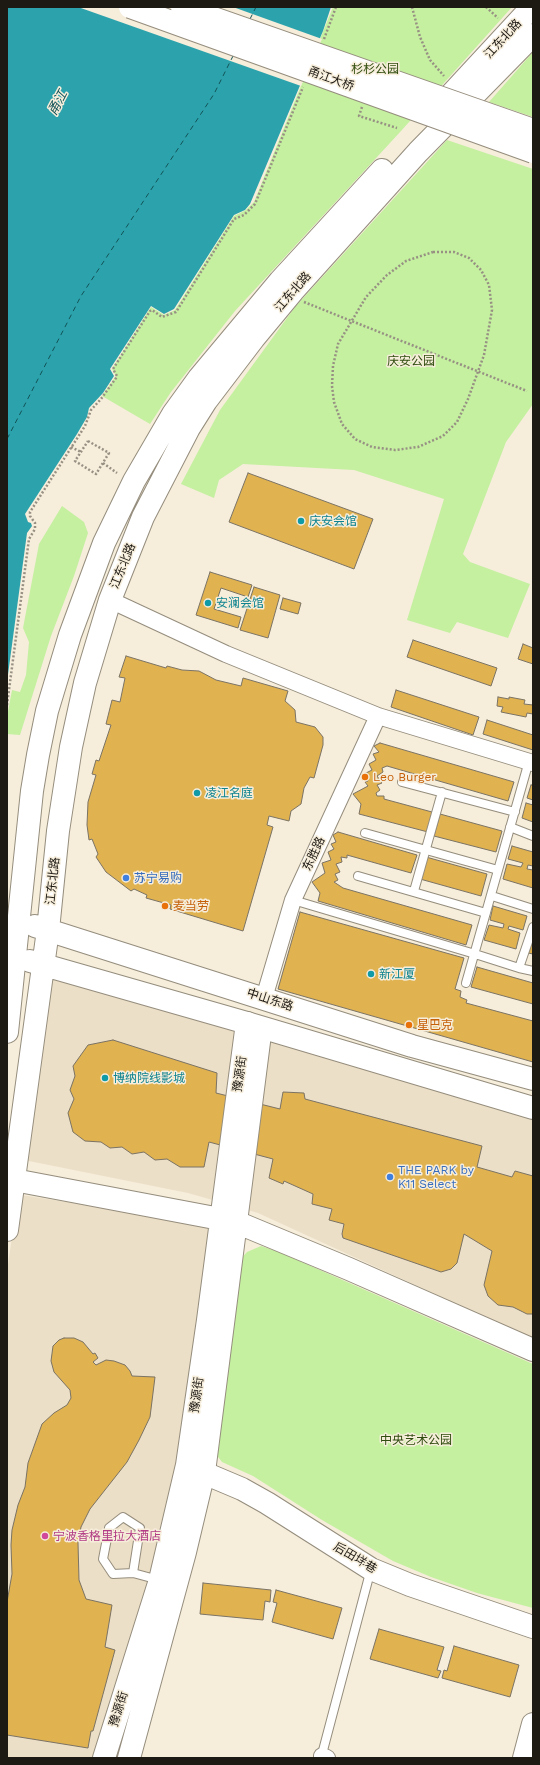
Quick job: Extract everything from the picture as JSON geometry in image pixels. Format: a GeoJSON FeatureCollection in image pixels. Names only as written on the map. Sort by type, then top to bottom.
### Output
{"type":"FeatureCollection","features":[{"type":"Feature","properties":{"kind":"main road","name":"甬江大桥"},"geometry":{"type":"LineString","coordinates":[[130,7],[533,152]]}},
{"type":"Feature","properties":{"kind":"main road","name":"甬江大桥"},"geometry":{"type":"LineString","coordinates":[[182,7],[533,130]]}},
{"type":"Feature","properties":{"kind":"main road","name":"江东北路"},"geometry":{"type":"LineString","coordinates":[[7,1032],[13,921],[32,791],[47,711],[70,635],[104,543],[134,481],[173,414],[199,378],[280,281],[532,7]]}},
{"type":"Feature","properties":{"kind":"main road","name":"江东北路"},"geometry":{"type":"LineString","coordinates":[[7,1230],[48,930],[58,831],[71,746],[85,683],[110,600],[143,517],[189,428],[206,401],[254,338],[289,296],[418,152],[533,35]]}},
{"type":"Feature","properties":{"kind":"main road","name":"中山东路"},"geometry":{"type":"LineString","coordinates":[[13,921],[48,930],[412,1046],[533,1079]]}},
{"type":"Feature","properties":{"kind":"main road"},"geometry":{"type":"LineString","coordinates":[[10,957],[254,1025],[533,1108]]}},
{"type":"Feature","properties":{"kind":"main road","name":"豫源街"},"geometry":{"type":"LineString","coordinates":[[129,1758],[185,1552],[254,1025]]}},
{"type":"Feature","properties":{"kind":"main road"},"geometry":{"type":"LineString","coordinates":[[14,1180],[228,1220],[349,1268],[533,1350]]}},
{"type":"Feature","properties":{"kind":"main road","name":"豫源街"},"geometry":{"type":"LineString","coordinates":[[104,1758],[195,1469]]}},
{"type":"Feature","properties":{"kind":"main road","name":"后田垟巷"},"geometry":{"type":"LineString","coordinates":[[195,1469],[242,1489],[267,1503],[371,1569],[410,1585],[533,1627]]}},
{"type":"Feature","properties":{"kind":"main road"},"geometry":{"type":"LineString","coordinates":[[524,1758],[533,1724]]}},
{"type":"Feature","properties":{"kind":"street"},"geometry":{"type":"LineString","coordinates":[[110,600],[226,654],[378,716],[531,762]]}},
{"type":"Feature","properties":{"kind":"street","name":"东胜路"},"geometry":{"type":"LineString","coordinates":[[264,998],[293,900],[378,716]]}},
{"type":"Feature","properties":{"kind":"lane"},"geometry":{"type":"LineString","coordinates":[[466,983],[492,896],[510,827],[531,762]]}},
{"type":"Feature","properties":{"kind":"lane"},"geometry":{"type":"LineString","coordinates":[[402,782],[515,812]]}},
{"type":"Feature","properties":{"kind":"lane"},"geometry":{"type":"LineString","coordinates":[[414,892],[442,792]]}},
{"type":"Feature","properties":{"kind":"lane"},"geometry":{"type":"LineString","coordinates":[[510,827],[533,836]]}},
{"type":"Feature","properties":{"kind":"lane"},"geometry":{"type":"LineString","coordinates":[[365,833],[498,870]]}},
{"type":"Feature","properties":{"kind":"lane"},"geometry":{"type":"LineString","coordinates":[[358,876],[486,913]]}},
{"type":"Feature","properties":{"kind":"lane"},"geometry":{"type":"LineString","coordinates":[[492,896],[533,909]]}},
{"type":"Feature","properties":{"kind":"lane"},"geometry":{"type":"LineString","coordinates":[[293,900],[533,971]]}},
{"type":"Feature","properties":{"kind":"lane"},"geometry":{"type":"LineString","coordinates":[[519,968],[533,927]]}},
{"type":"Feature","properties":{"kind":"lane"},"geometry":{"type":"LineString","coordinates":[[133,1573],[140,1528],[124,1517],[109,1528],[103,1559],[113,1574],[133,1573],[160,1580]]}},
{"type":"Feature","properties":{"kind":"lane"},"geometry":{"type":"LineString","coordinates":[[324,1757],[371,1569]]}},
{"type":"Feature","properties":{"kind":"path"},"geometry":{"type":"LineString","coordinates":[[322,44],[336,7]]}},
{"type":"Feature","properties":{"kind":"path"},"geometry":{"type":"LineString","coordinates":[[412,7],[420,37],[430,60],[444,76]]}},
{"type":"Feature","properties":{"kind":"path"},"geometry":{"type":"LineString","coordinates":[[486,7],[498,18]]}},
{"type":"Feature","properties":{"kind":"path"},"geometry":{"type":"LineString","coordinates":[[7,705],[29,539],[35,529],[35,523],[30,516],[30,512],[85,426],[91,410],[116,378],[113,369],[150,311],[152,310],[162,316],[176,312],[234,219],[244,215],[255,204],[306,80]]}},
{"type":"Feature","properties":{"kind":"path"},"geometry":{"type":"LineString","coordinates":[[363,105],[359,116],[397,128]]}},
{"type":"Feature","properties":{"kind":"path"},"geometry":{"type":"LineString","coordinates":[[433,252],[454,252],[469,258],[481,270],[489,285],[492,310],[484,355],[479,372],[457,422],[443,436],[418,448],[395,450],[372,447],[355,439],[342,424],[334,402],[332,386],[333,366],[338,344],[351,321],[366,297],[387,275],[406,261],[433,252]]}},
{"type":"Feature","properties":{"kind":"path"},"geometry":{"type":"LineString","coordinates":[[289,296],[528,391]]}},
{"type":"Feature","properties":{"kind":"path"},"geometry":{"type":"LineString","coordinates":[[88,440],[109,453],[103,463],[96,474],[75,461],[88,440]]}},
{"type":"Feature","properties":{"kind":"path"},"geometry":{"type":"LineString","coordinates":[[71,448],[81,452]]}},
{"type":"Feature","properties":{"kind":"path"},"geometry":{"type":"LineString","coordinates":[[103,463],[117,473]]}},
{"type":"Feature","properties":{"kind":"shaded area"},"geometry":{"type":"Polygon","coordinates":[[[46,971],[533,1116],[533,1339],[258,1213],[188,1193],[24,1160],[46,971]]]}},
{"type":"Feature","properties":{"kind":"shaded area"},"geometry":{"type":"Polygon","coordinates":[[[21,1195],[204,1223],[211,1231],[179,1468],[158,1562],[94,1758],[7,1758],[7,1271],[16,1210],[21,1195]]]}},
{"type":"Feature","properties":{"kind":"green space","name":"杉杉公园"},"geometry":{"type":"Polygon","coordinates":[[[333,7],[512,7],[401,131],[235,311],[171,392],[150,424],[102,396],[116,376],[112,369],[151,307],[164,315],[175,310],[234,216],[246,210],[254,202],[333,7]]]}},
{"type":"Feature","properties":{"kind":"green space"},"geometry":{"type":"Polygon","coordinates":[[[533,52],[533,117],[489,102],[533,52]]]}},
{"type":"Feature","properties":{"kind":"green space","name":"庆安公园"},"geometry":{"type":"Polygon","coordinates":[[[447,140],[533,169],[533,404],[506,442],[463,554],[470,562],[530,584],[508,638],[457,622],[450,633],[407,620],[444,499],[354,470],[243,464],[219,480],[214,498],[181,484],[220,410],[295,307],[447,140]]]}},
{"type":"Feature","properties":{"kind":"green space"},"geometry":{"type":"Polygon","coordinates":[[[62,506],[84,522],[88,533],[74,576],[51,636],[20,735],[7,734],[7,717],[12,690],[20,692],[26,675],[29,642],[23,628],[39,544],[62,506]]]}},
{"type":"Feature","properties":{"kind":"green space","name":"中央艺术公园"},"geometry":{"type":"Polygon","coordinates":[[[261,1246],[279,1252],[533,1364],[533,1608],[477,1593],[431,1577],[393,1561],[322,1520],[253,1476],[222,1462],[215,1453],[239,1261],[247,1252],[261,1246]]]}},
{"type":"Feature","properties":{"kind":"water","name":"甬江"},"geometry":{"type":"Polygon","coordinates":[[[7,7],[331,7],[323,31],[250,204],[245,210],[234,215],[174,309],[164,314],[151,306],[110,369],[114,376],[103,393],[89,408],[87,417],[77,434],[25,514],[28,522],[31,523],[32,526],[27,533],[7,682],[7,7]]]}},
{"type":"Feature","properties":{"kind":"pier"},"geometry":{"type":"Polygon","coordinates":[[[78,7],[233,7],[322,39],[301,86],[78,7]]]}},
{"type":"Feature","properties":{"kind":"building","name":"庆安会馆"},"geometry":{"type":"Polygon","coordinates":[[[248,473],[373,519],[354,569],[229,522],[248,473]]]}},
{"type":"Feature","properties":{"kind":"building","name":"安澜会馆"},"geometry":{"type":"Polygon","coordinates":[[[210,572],[252,585],[248,597],[221,588],[214,609],[241,617],[238,628],[196,615],[210,572]]]}},
{"type":"Feature","properties":{"kind":"building"},"geometry":{"type":"Polygon","coordinates":[[[254,587],[280,595],[268,638],[240,630],[254,587]]]}},
{"type":"Feature","properties":{"kind":"building"},"geometry":{"type":"Polygon","coordinates":[[[283,598],[301,603],[298,614],[280,609],[283,598]]]}},
{"type":"Feature","properties":{"kind":"building"},"geometry":{"type":"Polygon","coordinates":[[[413,640],[497,668],[491,686],[407,657],[413,640]]]}},
{"type":"Feature","properties":{"kind":"building"},"geometry":{"type":"Polygon","coordinates":[[[523,644],[533,648],[533,664],[518,659],[523,644]]]}},
{"type":"Feature","properties":{"kind":"building","name":"凌江名庭"},"geometry":{"type":"Polygon","coordinates":[[[126,656],[166,668],[167,666],[182,670],[199,671],[216,680],[241,686],[243,678],[288,691],[285,701],[295,710],[296,722],[315,727],[323,737],[323,745],[314,778],[310,777],[304,788],[301,804],[291,811],[289,821],[269,816],[267,825],[273,827],[243,931],[170,909],[171,905],[146,898],[147,895],[134,889],[131,891],[106,872],[96,857],[98,854],[92,839],[89,840],[87,825],[88,802],[96,775],[92,774],[96,760],[99,761],[111,725],[106,724],[112,700],[120,702],[125,678],[119,677],[126,656]]]}},
{"type":"Feature","properties":{"kind":"building"},"geometry":{"type":"Polygon","coordinates":[[[396,690],[479,717],[473,735],[391,707],[396,690]]]}},
{"type":"Feature","properties":{"kind":"building"},"geometry":{"type":"Polygon","coordinates":[[[498,697],[509,699],[509,697],[525,700],[524,704],[533,705],[533,714],[527,713],[526,717],[501,712],[503,707],[497,706],[498,697]]]}},
{"type":"Feature","properties":{"kind":"building"},"geometry":{"type":"Polygon","coordinates":[[[487,720],[533,735],[533,750],[483,734],[487,720]]]}},
{"type":"Feature","properties":{"kind":"building"},"geometry":{"type":"Polygon","coordinates":[[[380,743],[514,782],[508,801],[387,766],[382,768],[383,772],[377,776],[382,783],[377,785],[380,790],[376,793],[377,796],[384,796],[384,799],[432,812],[428,832],[359,814],[361,804],[353,794],[368,786],[365,782],[368,781],[364,774],[372,770],[369,764],[376,760],[373,754],[379,752],[374,746],[380,743]]]}},
{"type":"Feature","properties":{"kind":"building"},"geometry":{"type":"Polygon","coordinates":[[[531,785],[533,785],[533,800],[527,798],[531,785]]]}},
{"type":"Feature","properties":{"kind":"building"},"geometry":{"type":"Polygon","coordinates":[[[526,803],[533,805],[533,822],[522,818],[526,803]]]}},
{"type":"Feature","properties":{"kind":"building"},"geometry":{"type":"Polygon","coordinates":[[[440,814],[502,831],[496,852],[434,836],[440,814]]]}},
{"type":"Feature","properties":{"kind":"building"},"geometry":{"type":"Polygon","coordinates":[[[338,832],[417,855],[411,873],[347,855],[347,858],[341,857],[342,862],[336,864],[340,872],[335,874],[338,880],[334,882],[343,888],[472,925],[466,945],[318,901],[320,893],[312,882],[325,873],[322,863],[331,860],[328,852],[334,849],[331,844],[336,842],[333,835],[338,832]]]}},
{"type":"Feature","properties":{"kind":"building"},"geometry":{"type":"Polygon","coordinates":[[[512,846],[533,852],[533,866],[528,865],[527,869],[533,870],[533,888],[503,879],[507,864],[521,867],[523,863],[508,859],[512,846]]]}},
{"type":"Feature","properties":{"kind":"building"},"geometry":{"type":"Polygon","coordinates":[[[426,857],[487,874],[481,896],[420,879],[426,857]]]}},
{"type":"Feature","properties":{"kind":"building"},"geometry":{"type":"Polygon","coordinates":[[[493,906],[527,916],[523,930],[509,926],[508,929],[520,933],[516,949],[484,940],[489,925],[503,928],[504,924],[490,920],[493,906]]]}},
{"type":"Feature","properties":{"kind":"building","name":"新江厦"},"geometry":{"type":"Polygon","coordinates":[[[300,912],[464,958],[455,989],[461,991],[460,997],[467,1000],[466,1003],[533,1021],[533,1062],[278,989],[300,912]]]}},
{"type":"Feature","properties":{"kind":"building"},"geometry":{"type":"Polygon","coordinates":[[[533,937],[533,954],[528,953],[533,937]]]}},
{"type":"Feature","properties":{"kind":"building"},"geometry":{"type":"Polygon","coordinates":[[[477,967],[533,983],[533,1004],[471,987],[477,967]]]}},
{"type":"Feature","properties":{"kind":"building","name":"THE PARK by K11 Select"},"geometry":{"type":"Polygon","coordinates":[[[113,1040],[217,1073],[216,1093],[280,1109],[283,1092],[304,1093],[305,1099],[482,1146],[477,1167],[512,1177],[515,1171],[533,1176],[533,1314],[527,1314],[513,1307],[498,1305],[488,1296],[484,1285],[492,1251],[464,1234],[457,1263],[451,1269],[441,1272],[343,1238],[342,1234],[344,1224],[329,1220],[332,1209],[312,1204],[313,1194],[284,1181],[283,1184],[269,1178],[273,1159],[209,1142],[204,1167],[180,1167],[167,1159],[155,1160],[144,1152],[132,1154],[122,1147],[110,1148],[101,1142],[85,1141],[73,1132],[68,1113],[74,1099],[70,1090],[75,1076],[73,1066],[88,1045],[113,1040]]]}},
{"type":"Feature","properties":{"kind":"building","name":"宁波香格里拉大酒店"},"geometry":{"type":"Polygon","coordinates":[[[64,1338],[74,1338],[83,1342],[93,1354],[95,1353],[98,1358],[93,1362],[96,1365],[106,1360],[114,1361],[125,1365],[132,1376],[155,1377],[150,1417],[127,1462],[90,1509],[81,1527],[78,1543],[79,1580],[86,1599],[112,1605],[105,1647],[115,1650],[93,1731],[91,1731],[88,1748],[7,1735],[7,1602],[12,1574],[12,1530],[18,1505],[25,1487],[28,1463],[42,1424],[54,1413],[67,1405],[71,1398],[70,1390],[54,1372],[51,1361],[53,1346],[59,1340],[64,1338]]]}},
{"type":"Feature","properties":{"kind":"building"},"geometry":{"type":"Polygon","coordinates":[[[203,1583],[271,1590],[270,1602],[265,1601],[263,1620],[200,1614],[203,1583]]]}},
{"type":"Feature","properties":{"kind":"building"},"geometry":{"type":"Polygon","coordinates":[[[276,1590],[342,1608],[333,1639],[272,1622],[277,1603],[273,1602],[276,1590]]]}},
{"type":"Feature","properties":{"kind":"building"},"geometry":{"type":"Polygon","coordinates":[[[379,1629],[444,1647],[437,1670],[441,1671],[438,1678],[370,1659],[379,1629]]]}},
{"type":"Feature","properties":{"kind":"building"},"geometry":{"type":"Polygon","coordinates":[[[454,1646],[519,1665],[510,1697],[442,1678],[444,1670],[447,1671],[454,1646]]]}},
{"type":"Feature","properties":{"kind":"ferry route"},"geometry":{"type":"LineString","coordinates":[[250,19],[256,7]]}},
{"type":"Feature","properties":{"kind":"ferry route"},"geometry":{"type":"LineString","coordinates":[[7,439],[81,296],[214,94],[233,56]]}},
{"type":"Feature","properties":{"kind":"place","name":"庆安会馆"},"geometry":{"type":"Point","coordinates":[301,521]}},
{"type":"Feature","properties":{"kind":"place","name":"安澜会馆"},"geometry":{"type":"Point","coordinates":[208,603]}},
{"type":"Feature","properties":{"kind":"place","name":"Leo Burger"},"geometry":{"type":"Point","coordinates":[365,777]}},
{"type":"Feature","properties":{"kind":"place","name":"凌江名庭"},"geometry":{"type":"Point","coordinates":[197,793]}},
{"type":"Feature","properties":{"kind":"place","name":"苏宁易购"},"geometry":{"type":"Point","coordinates":[126,878]}},
{"type":"Feature","properties":{"kind":"place","name":"麦当劳"},"geometry":{"type":"Point","coordinates":[165,906]}},
{"type":"Feature","properties":{"kind":"place","name":"新江厦"},"geometry":{"type":"Point","coordinates":[371,974]}},
{"type":"Feature","properties":{"kind":"place","name":"星巴克"},"geometry":{"type":"Point","coordinates":[409,1025]}},
{"type":"Feature","properties":{"kind":"place","name":"博纳院线影城"},"geometry":{"type":"Point","coordinates":[105,1078]}},
{"type":"Feature","properties":{"kind":"place","name":"THE PARK by K11 Select"},"geometry":{"type":"Point","coordinates":[390,1177]}},
{"type":"Feature","properties":{"kind":"place","name":"宁波香格里拉大酒店"},"geometry":{"type":"Point","coordinates":[45,1536]}}]}
